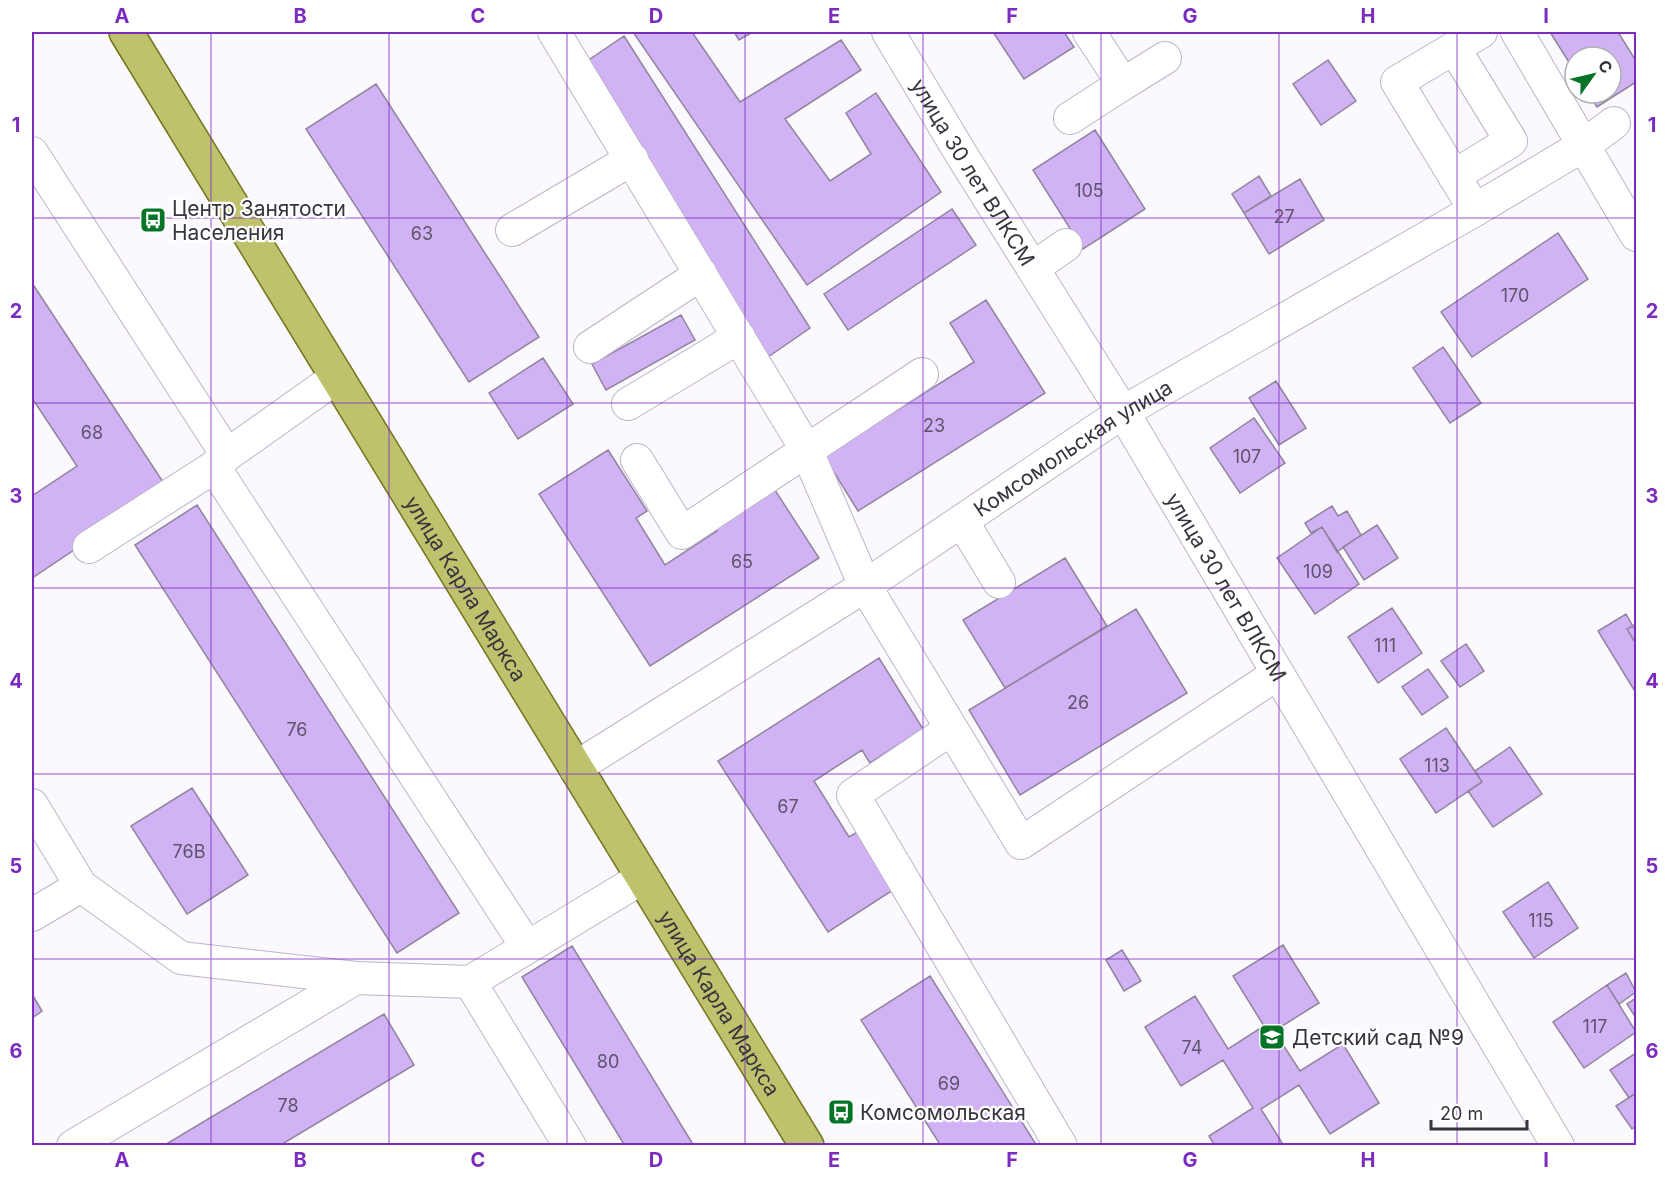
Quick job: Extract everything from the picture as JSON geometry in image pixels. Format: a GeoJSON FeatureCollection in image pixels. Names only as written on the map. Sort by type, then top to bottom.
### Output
{"type":"FeatureCollection","features":[{"type":"Feature","properties":{"kind":"main road","name":"улица Карла Маркса"},"geometry":{"type":"LineString","coordinates":[[126,32],[807,1146]]}},
{"type":"Feature","properties":{"kind":"street"},"geometry":{"type":"LineString","coordinates":[[554,32],[806,448],[865,586],[1021,843],[1277,674]]}},
{"type":"Feature","properties":{"kind":"street","name":"улица 30 лет ВЛКСМ"},"geometry":{"type":"LineString","coordinates":[[888,32],[1124,412],[1557,1146]]}},
{"type":"Feature","properties":{"kind":"street"},"geometry":{"type":"LineString","coordinates":[[1089,32],[1124,84]]}},
{"type":"Feature","properties":{"kind":"street"},"geometry":{"type":"LineString","coordinates":[[1474,210],[1397,82],[1481,32]]}},
{"type":"Feature","properties":{"kind":"street"},"geometry":{"type":"LineString","coordinates":[[1516,32],[1636,235]]}},
{"type":"Feature","properties":{"kind":"street"},"geometry":{"type":"LineString","coordinates":[[1454,48],[1511,141],[1454,176]]}},
{"type":"Feature","properties":{"kind":"street"},"geometry":{"type":"LineString","coordinates":[[1070,118],[1165,58]]}},
{"type":"Feature","properties":{"kind":"street","name":"Комсомольская улица"},"geometry":{"type":"LineString","coordinates":[[575,768],[865,586],[1124,412],[1584,146],[1614,123]]}},
{"type":"Feature","properties":{"kind":"street"},"geometry":{"type":"LineString","coordinates":[[32,153],[221,461],[527,947]]}},
{"type":"Feature","properties":{"kind":"street"},"geometry":{"type":"LineString","coordinates":[[512,230],[632,159]]}},
{"type":"Feature","properties":{"kind":"street"},"geometry":{"type":"LineString","coordinates":[[1033,268],[1066,245]]}},
{"type":"Feature","properties":{"kind":"street"},"geometry":{"type":"LineString","coordinates":[[590,347],[701,274]]}},
{"type":"Feature","properties":{"kind":"street"},"geometry":{"type":"LineString","coordinates":[[628,404],[739,337]]}},
{"type":"Feature","properties":{"kind":"street"},"geometry":{"type":"LineString","coordinates":[[637,460],[682,533],[806,448],[922,374]]}},
{"type":"Feature","properties":{"kind":"street"},"geometry":{"type":"LineString","coordinates":[[88,547],[221,461],[338,377]]}},
{"type":"Feature","properties":{"kind":"street"},"geometry":{"type":"LineString","coordinates":[[962,521],[999,582]]}},
{"type":"Feature","properties":{"kind":"street"},"geometry":{"type":"LineString","coordinates":[[951,729],[853,795],[1061,1146]]}},
{"type":"Feature","properties":{"kind":"street"},"geometry":{"type":"LineString","coordinates":[[32,805],[81,886],[181,958],[356,978],[470,982],[642,878]]}},
{"type":"Feature","properties":{"kind":"street"},"geometry":{"type":"LineString","coordinates":[[32,915],[81,886]]}},
{"type":"Feature","properties":{"kind":"street"},"geometry":{"type":"LineString","coordinates":[[73,1146],[356,978]]}},
{"type":"Feature","properties":{"kind":"street"},"geometry":{"type":"LineString","coordinates":[[470,982],[570,1146]]}},
{"type":"Feature","properties":{"kind":"building"},"geometry":{"type":"Polygon","coordinates":[[[633,32],[692,32],[740,102],[841,40],[861,70],[785,119],[830,181],[871,154],[846,113],[876,93],[941,192],[807,285],[633,32]]]}},
{"type":"Feature","properties":{"kind":"building"},"geometry":{"type":"Polygon","coordinates":[[[734,32],[753,32],[739,40],[734,32]]]}},
{"type":"Feature","properties":{"kind":"building"},"geometry":{"type":"Polygon","coordinates":[[[993,32],[1064,32],[1074,47],[1024,79],[993,32]]]}},
{"type":"Feature","properties":{"kind":"building"},"geometry":{"type":"Polygon","coordinates":[[[1550,32],[1618,32],[1636,61],[1636,82],[1623,90],[1623,45],[1563,45],[1563,53],[1550,32]]]}},
{"type":"Feature","properties":{"kind":"building"},"geometry":{"type":"Polygon","coordinates":[[[624,36],[810,328],[768,357],[583,64],[624,36]]]}},
{"type":"Feature","properties":{"kind":"building"},"geometry":{"type":"Polygon","coordinates":[[[1328,60],[1356,101],[1321,125],[1293,84],[1328,60]]]}},
{"type":"Feature","properties":{"kind":"building"},"geometry":{"type":"Polygon","coordinates":[[[376,84],[539,337],[469,382],[306,129],[376,84]]]}},
{"type":"Feature","properties":{"kind":"building"},"geometry":{"type":"Polygon","coordinates":[[[1095,130],[1145,209],[1083,249],[1033,170],[1095,130]]]}},
{"type":"Feature","properties":{"kind":"building"},"geometry":{"type":"Polygon","coordinates":[[[1259,176],[1271,196],[1244,213],[1232,194],[1259,176]]]}},
{"type":"Feature","properties":{"kind":"building"},"geometry":{"type":"Polygon","coordinates":[[[1300,179],[1324,220],[1269,254],[1244,213],[1300,179]]]}},
{"type":"Feature","properties":{"kind":"building"},"geometry":{"type":"Polygon","coordinates":[[[952,209],[976,245],[848,330],[824,294],[952,209]]]}},
{"type":"Feature","properties":{"kind":"building"},"geometry":{"type":"Polygon","coordinates":[[[1558,233],[1588,279],[1472,357],[1441,312],[1558,233]]]}},
{"type":"Feature","properties":{"kind":"building"},"geometry":{"type":"Polygon","coordinates":[[[32,283],[167,488],[32,578],[32,496],[77,466],[32,398],[32,283]]]}},
{"type":"Feature","properties":{"kind":"building"},"geometry":{"type":"Polygon","coordinates":[[[986,300],[1045,393],[858,511],[824,456],[974,362],[950,323],[986,300]]]}},
{"type":"Feature","properties":{"kind":"building"},"geometry":{"type":"Polygon","coordinates":[[[681,315],[695,340],[606,390],[592,364],[681,315]]]}},
{"type":"Feature","properties":{"kind":"building"},"geometry":{"type":"Polygon","coordinates":[[[1443,347],[1481,403],[1450,423],[1413,368],[1443,347]]]}},
{"type":"Feature","properties":{"kind":"building"},"geometry":{"type":"Polygon","coordinates":[[[543,358],[573,404],[518,439],[489,393],[543,358]]]}},
{"type":"Feature","properties":{"kind":"building"},"geometry":{"type":"Polygon","coordinates":[[[1276,381],[1306,428],[1279,445],[1249,398],[1276,381]]]}},
{"type":"Feature","properties":{"kind":"building"},"geometry":{"type":"Polygon","coordinates":[[[1254,418],[1285,463],[1240,493],[1210,448],[1254,418]]]}},
{"type":"Feature","properties":{"kind":"building"},"geometry":{"type":"Polygon","coordinates":[[[608,450],[647,511],[636,518],[665,565],[717,531],[712,522],[771,484],[819,558],[650,666],[539,494],[608,450]]]}},
{"type":"Feature","properties":{"kind":"building"},"geometry":{"type":"Polygon","coordinates":[[[197,505],[459,913],[397,953],[135,545],[197,505]]]}},
{"type":"Feature","properties":{"kind":"building"},"geometry":{"type":"Polygon","coordinates":[[[1332,506],[1338,516],[1347,511],[1361,535],[1337,552],[1322,527],[1311,533],[1305,523],[1332,506]]]}},
{"type":"Feature","properties":{"kind":"building"},"geometry":{"type":"Polygon","coordinates":[[[1377,525],[1398,558],[1364,580],[1343,547],[1377,525]]]}},
{"type":"Feature","properties":{"kind":"building"},"geometry":{"type":"Polygon","coordinates":[[[1322,527],[1359,584],[1315,614],[1277,558],[1322,527]]]}},
{"type":"Feature","properties":{"kind":"building"},"geometry":{"type":"Polygon","coordinates":[[[1065,558],[1107,626],[1005,688],[963,620],[1065,558]]]}},
{"type":"Feature","properties":{"kind":"building"},"geometry":{"type":"Polygon","coordinates":[[[1392,608],[1422,653],[1378,683],[1348,637],[1392,608]]]}},
{"type":"Feature","properties":{"kind":"building"},"geometry":{"type":"Polygon","coordinates":[[[1136,609],[1187,693],[1020,795],[969,710],[1136,609]]]}},
{"type":"Feature","properties":{"kind":"building"},"geometry":{"type":"Polygon","coordinates":[[[1626,614],[1636,632],[1636,693],[1598,631],[1626,614]]]}},
{"type":"Feature","properties":{"kind":"building"},"geometry":{"type":"Polygon","coordinates":[[[1636,624],[1636,644],[1627,629],[1636,624]]]}},
{"type":"Feature","properties":{"kind":"building"},"geometry":{"type":"Polygon","coordinates":[[[1466,644],[1484,671],[1460,687],[1441,661],[1466,644]]]}},
{"type":"Feature","properties":{"kind":"building"},"geometry":{"type":"Polygon","coordinates":[[[879,658],[923,729],[870,763],[862,750],[814,781],[849,837],[859,831],[896,888],[828,932],[718,761],[879,658]]]}},
{"type":"Feature","properties":{"kind":"building"},"geometry":{"type":"Polygon","coordinates":[[[1428,669],[1448,697],[1422,715],[1402,687],[1428,669]]]}},
{"type":"Feature","properties":{"kind":"building"},"geometry":{"type":"Polygon","coordinates":[[[1446,728],[1482,782],[1436,813],[1400,759],[1446,728]]]}},
{"type":"Feature","properties":{"kind":"building"},"geometry":{"type":"Polygon","coordinates":[[[1510,747],[1542,794],[1493,827],[1468,791],[1482,782],[1475,771],[1510,747]]]}},
{"type":"Feature","properties":{"kind":"building"},"geometry":{"type":"Polygon","coordinates":[[[192,788],[248,875],[187,914],[131,826],[192,788]]]}},
{"type":"Feature","properties":{"kind":"building"},"geometry":{"type":"Polygon","coordinates":[[[1548,882],[1578,928],[1534,958],[1503,912],[1548,882]]]}},
{"type":"Feature","properties":{"kind":"building"},"geometry":{"type":"Polygon","coordinates":[[[1283,945],[1319,1003],[1274,1031],[1300,1071],[1343,1044],[1379,1103],[1330,1134],[1299,1085],[1261,1109],[1284,1146],[1215,1146],[1209,1136],[1253,1108],[1223,1060],[1181,1086],[1145,1027],[1195,996],[1228,1049],[1264,1026],[1233,976],[1283,945]]]}},
{"type":"Feature","properties":{"kind":"building"},"geometry":{"type":"Polygon","coordinates":[[[572,946],[694,1146],[625,1146],[522,977],[572,946]]]}},
{"type":"Feature","properties":{"kind":"building"},"geometry":{"type":"Polygon","coordinates":[[[1122,950],[1141,981],[1124,991],[1106,960],[1122,950]]]}},
{"type":"Feature","properties":{"kind":"building"},"geometry":{"type":"Polygon","coordinates":[[[1626,973],[1636,992],[1619,1004],[1607,985],[1626,973]]]}},
{"type":"Feature","properties":{"kind":"building"},"geometry":{"type":"Polygon","coordinates":[[[930,976],[1037,1146],[941,1146],[861,1020],[930,976]]]}},
{"type":"Feature","properties":{"kind":"building"},"geometry":{"type":"Polygon","coordinates":[[[1607,985],[1636,1032],[1584,1068],[1553,1022],[1607,985]]]}},
{"type":"Feature","properties":{"kind":"building"},"geometry":{"type":"Polygon","coordinates":[[[32,994],[42,1011],[32,1018],[32,994]]]}},
{"type":"Feature","properties":{"kind":"building"},"geometry":{"type":"Polygon","coordinates":[[[1636,998],[1636,1018],[1627,1004],[1636,998]]]}},
{"type":"Feature","properties":{"kind":"building"},"geometry":{"type":"Polygon","coordinates":[[[384,1014],[414,1065],[279,1146],[163,1146],[384,1014]]]}},
{"type":"Feature","properties":{"kind":"building"},"geometry":{"type":"Polygon","coordinates":[[[1636,1053],[1636,1093],[1629,1098],[1610,1070],[1636,1053]]]}},
{"type":"Feature","properties":{"kind":"building"},"geometry":{"type":"Polygon","coordinates":[[[1636,1093],[1636,1126],[1632,1129],[1616,1106],[1636,1093]]]}},
{"type":"Feature","properties":{"kind":"place","name":"Центр Занятости Населения"},"geometry":{"type":"Point","coordinates":[153,220]}},
{"type":"Feature","properties":{"kind":"place","name":"Детский сад №9"},"geometry":{"type":"Point","coordinates":[1272,1037]}},
{"type":"Feature","properties":{"kind":"place","name":"Комсомольская"},"geometry":{"type":"Point","coordinates":[841,1112]}}]}
